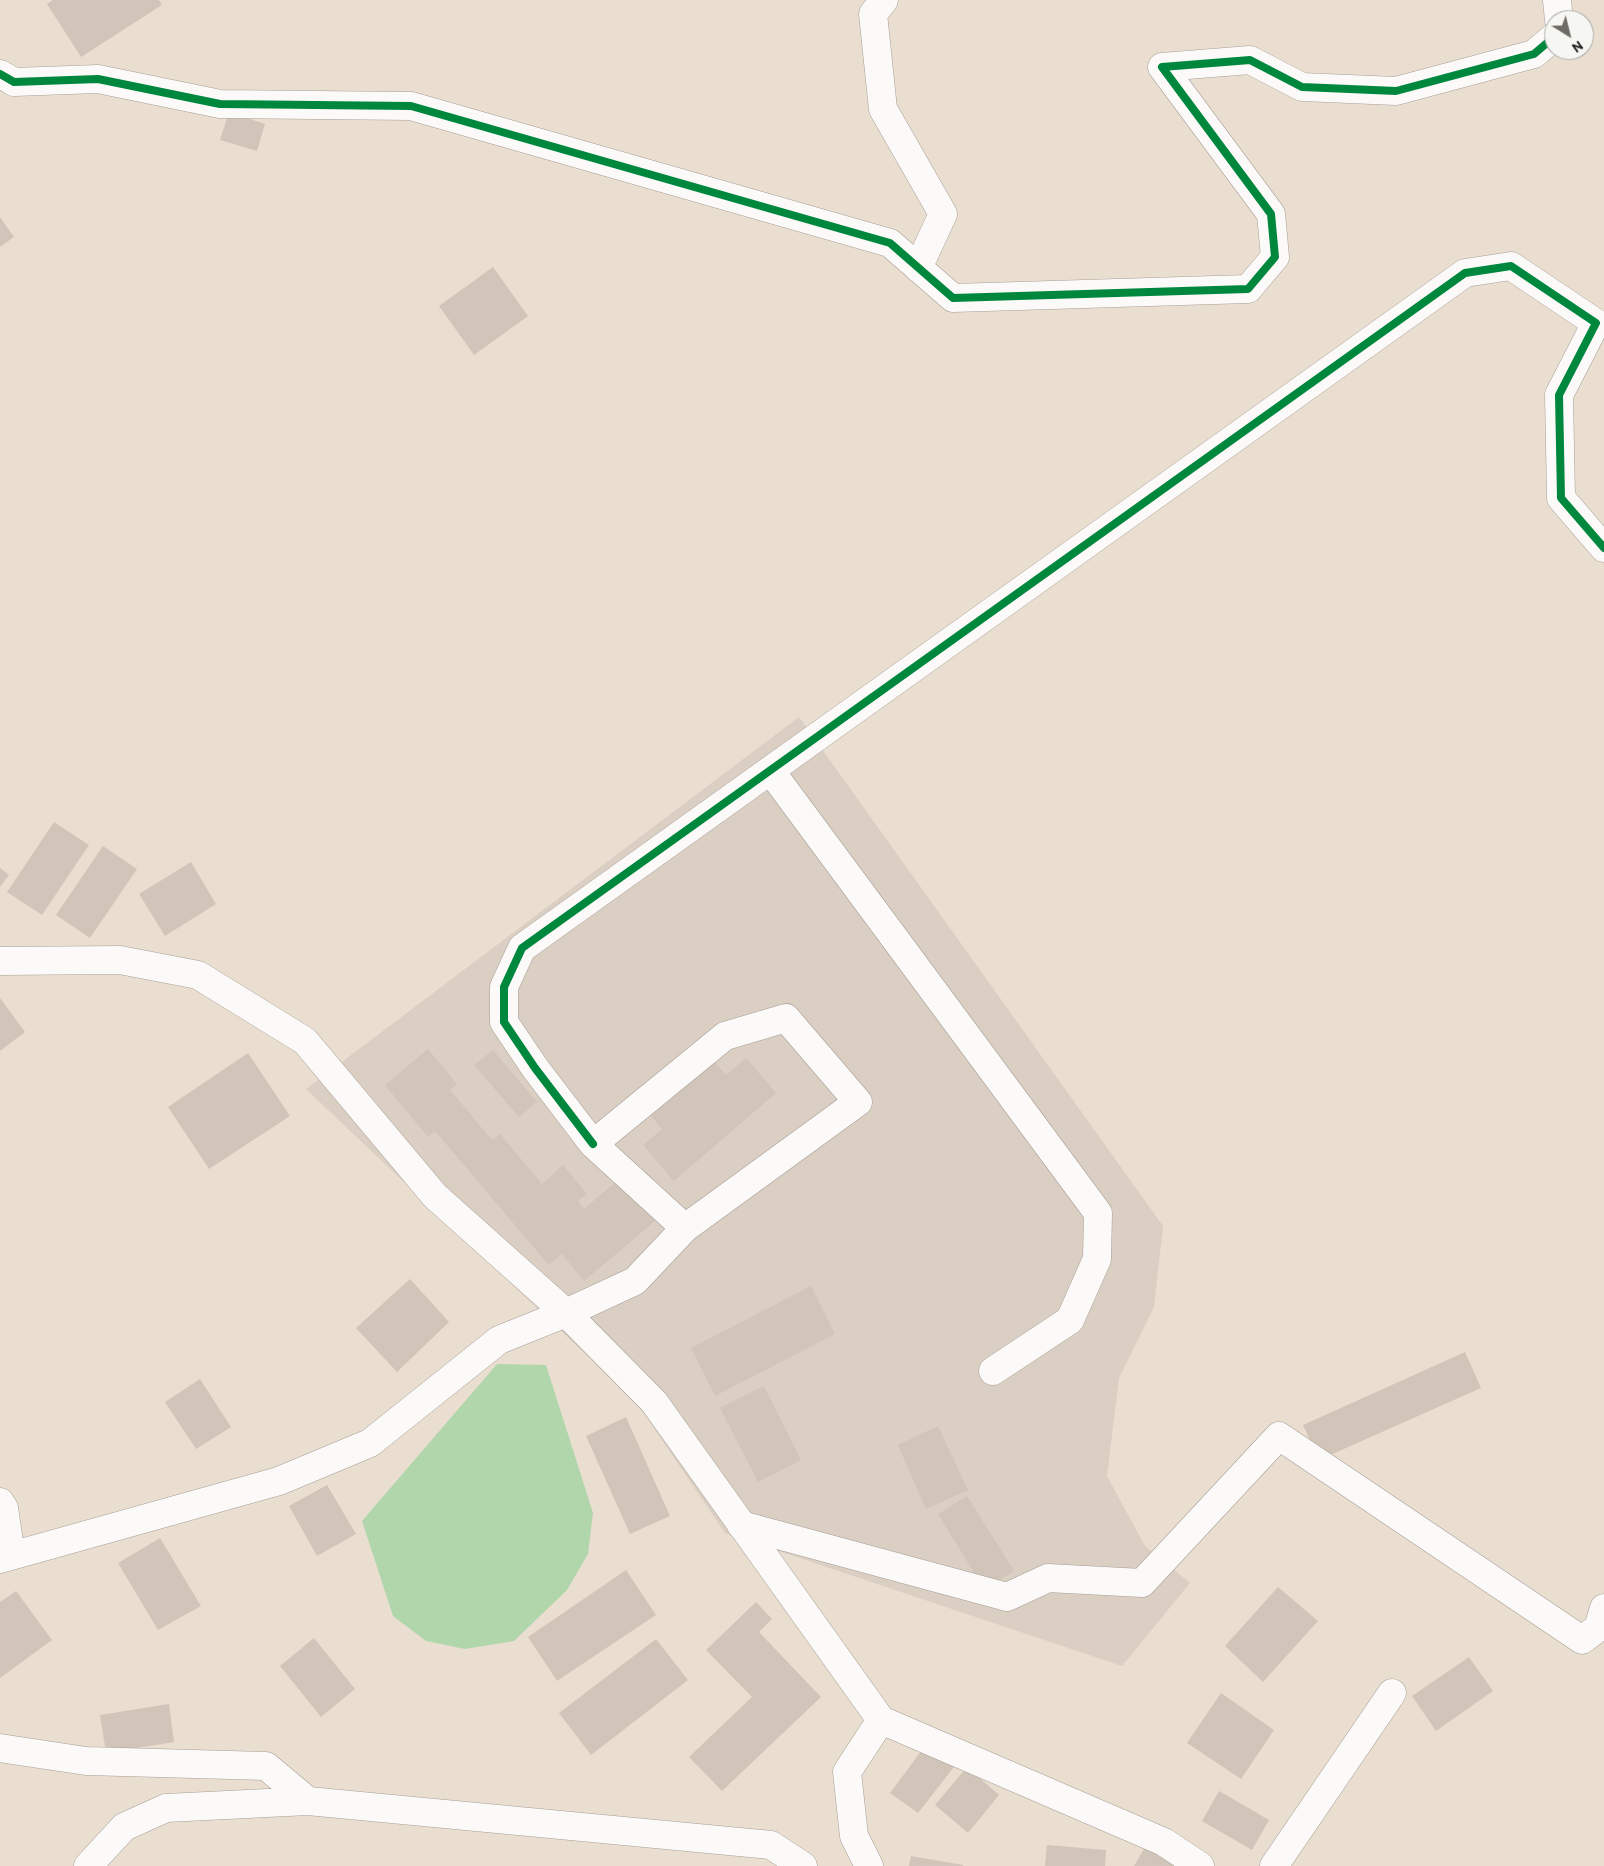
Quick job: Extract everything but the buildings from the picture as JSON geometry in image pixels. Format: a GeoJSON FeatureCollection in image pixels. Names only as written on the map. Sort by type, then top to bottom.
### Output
{"type":"FeatureCollection","features":[{"type":"Feature","properties":{"kind":"street"},"geometry":{"type":"LineString","coordinates":[[884,0],[873,14],[883,109],[943,214],[918,268]]}},
{"type":"Feature","properties":{"kind":"street"},"geometry":{"type":"LineString","coordinates":[[0,74],[14,82],[98,80],[220,104],[411,106],[890,243],[953,298],[1248,289],[1275,257],[1272,214],[1162,67],[1250,60],[1302,87],[1396,91],[1534,54],[1544,46]]}},
{"type":"Feature","properties":{"kind":"street"},"geometry":{"type":"LineString","coordinates":[[685,1228],[593,1144],[535,1068],[504,1022],[504,987],[522,948],[1465,273],[1511,266],[1596,323],[1559,395],[1561,498],[1604,548]]}},
{"type":"Feature","properties":{"kind":"street"},"geometry":{"type":"LineString","coordinates":[[770,770],[1098,1213],[1097,1259],[1070,1320],[993,1370]]}},
{"type":"Feature","properties":{"kind":"street"},"geometry":{"type":"LineString","coordinates":[[0,961],[120,960],[198,975],[305,1041],[435,1196],[566,1313],[654,1402],[881,1720],[1164,1842],[1200,1866]]}},
{"type":"Feature","properties":{"kind":"street"},"geometry":{"type":"LineString","coordinates":[[0,1502],[4,1508],[5,1557],[279,1481],[370,1444],[499,1340],[566,1313],[635,1281],[685,1228],[858,1102],[786,1018],[725,1036],[593,1144]]}},
{"type":"Feature","properties":{"kind":"street"},"geometry":{"type":"LineString","coordinates":[[741,1525],[1007,1597],[1048,1578],[1142,1583],[1279,1436],[1582,1640],[1598,1628],[1604,1608]]}},
{"type":"Feature","properties":{"kind":"street"},"geometry":{"type":"LineString","coordinates":[[1274,1866],[1392,1693]]}},
{"type":"Feature","properties":{"kind":"street"},"geometry":{"type":"LineString","coordinates":[[869,1866],[854,1836],[847,1772],[881,1720]]}},
{"type":"Feature","properties":{"kind":"street"},"geometry":{"type":"LineString","coordinates":[[0,1748],[86,1761],[266,1766],[308,1801]]}},
{"type":"Feature","properties":{"kind":"street"},"geometry":{"type":"LineString","coordinates":[[88,1866],[124,1827],[166,1808],[308,1801],[770,1845],[803,1866]]}},
{"type":"Feature","properties":{"kind":"shaded area"},"geometry":{"type":"Polygon","coordinates":[[[799,717],[1163,1226],[1154,1307],[1119,1378],[1107,1476],[1145,1546],[1190,1583],[1122,1666],[725,1533],[637,1403],[306,1089],[799,717]]]}},
{"type":"Feature","properties":{"kind":"green space"},"geometry":{"type":"Polygon","coordinates":[[[497,1364],[546,1365],[593,1513],[588,1554],[567,1590],[514,1641],[465,1649],[426,1641],[393,1616],[362,1521],[497,1364]]]}},
{"type":"Feature","properties":{"kind":"cycle path"},"geometry":{"type":"LineString","coordinates":[[0,74],[14,82],[98,79],[220,104],[411,106],[890,243],[953,298],[1248,289],[1275,257],[1271,214],[1162,67],[1250,60],[1302,87],[1396,91],[1534,54],[1544,46]]}},
{"type":"Feature","properties":{"kind":"cycle path"},"geometry":{"type":"LineString","coordinates":[[593,1144],[535,1068],[504,1022],[504,987],[522,948],[1465,273],[1511,266],[1596,323],[1559,395],[1561,498],[1604,548]]}}]}
